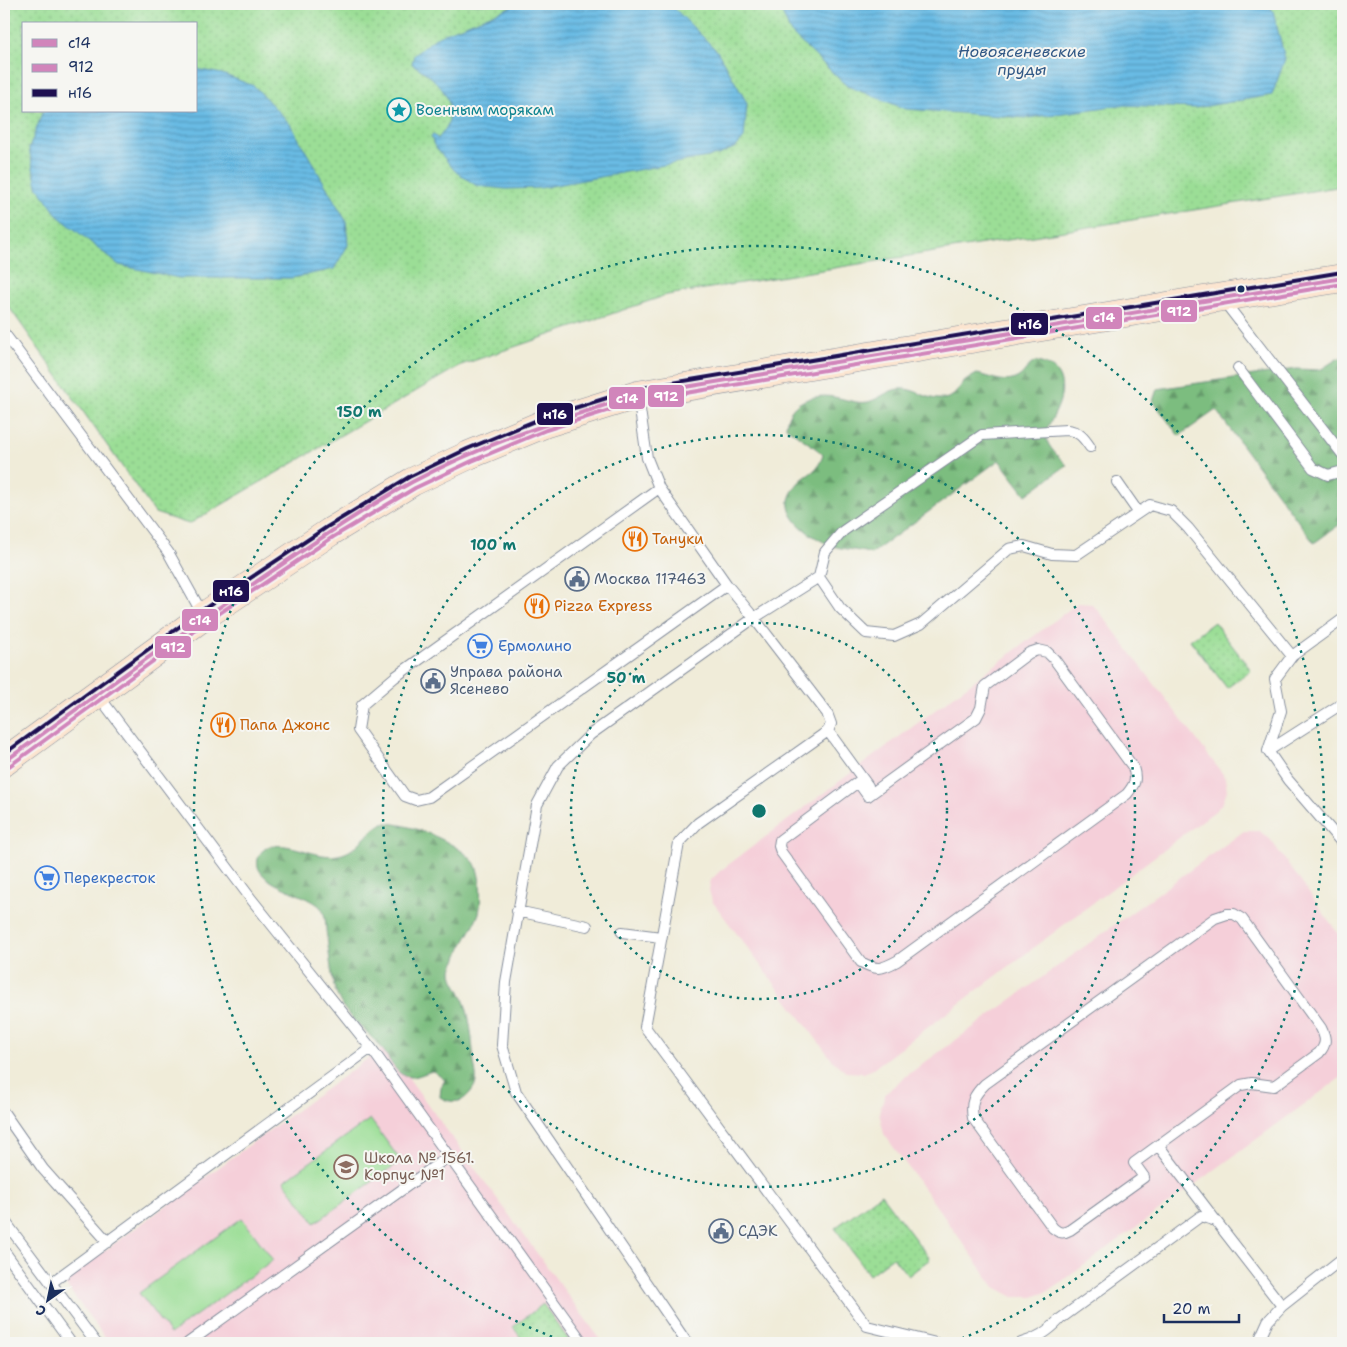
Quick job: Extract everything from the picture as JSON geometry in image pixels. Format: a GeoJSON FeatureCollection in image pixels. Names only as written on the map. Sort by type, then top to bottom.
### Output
{"type":"FeatureCollection","features":[{"type":"Feature","properties":{"kind":"main road"},"geometry":{"type":"LineString","coordinates":[[4,762],[204,616],[330,532],[412,482],[469,455],[544,424],[638,395],[1343,278]]}},
{"type":"Feature","properties":{"kind":"lane"},"geometry":{"type":"LineString","coordinates":[[1221,297],[1343,455]]}},
{"type":"Feature","properties":{"kind":"lane"},"geometry":{"type":"LineString","coordinates":[[4,333],[168,552],[204,616]]}},
{"type":"Feature","properties":{"kind":"lane"},"geometry":{"type":"LineString","coordinates":[[1238,368],[1313,468],[1328,475],[1343,471]]}},
{"type":"Feature","properties":{"kind":"lane"},"geometry":{"type":"LineString","coordinates":[[638,395],[647,458],[659,488],[727,585],[827,713],[831,724],[828,731],[698,823],[679,843],[645,1027],[866,1326],[936,1343]]}},
{"type":"Feature","properties":{"kind":"lane"},"geometry":{"type":"LineString","coordinates":[[688,1343],[516,1092],[502,1045],[506,982],[537,805],[558,766],[591,734],[754,618],[819,577],[825,552],[843,531],[982,435],[1076,431],[1090,447]]}},
{"type":"Feature","properties":{"kind":"lane"},"geometry":{"type":"LineString","coordinates":[[1117,482],[1138,512]]}},
{"type":"Feature","properties":{"kind":"lane"},"geometry":{"type":"LineString","coordinates":[[659,488],[395,677],[362,705],[358,730],[406,796],[416,800],[429,797],[727,585]]}},
{"type":"Feature","properties":{"kind":"lane"},"geometry":{"type":"LineString","coordinates":[[819,577],[840,608],[866,633],[894,636],[921,624],[1009,549],[1024,546],[1052,554],[1076,555],[1150,505],[1171,510],[1188,528],[1292,656]]}},
{"type":"Feature","properties":{"kind":"lane"},"geometry":{"type":"LineString","coordinates":[[1268,751],[1281,711],[1274,679],[1292,656],[1343,619]]}},
{"type":"Feature","properties":{"kind":"lane"},"geometry":{"type":"LineString","coordinates":[[1038,650],[1047,652],[1054,659],[1133,768],[1136,777],[1135,784],[1127,794],[897,961],[884,968],[872,968],[861,962],[781,852],[779,846],[780,840],[784,836],[858,782],[868,796],[873,792],[976,718],[981,708],[985,686],[1038,650]]}},
{"type":"Feature","properties":{"kind":"lane"},"geometry":{"type":"LineString","coordinates":[[97,694],[252,900],[371,1048],[583,1343]]}},
{"type":"Feature","properties":{"kind":"lane"},"geometry":{"type":"LineString","coordinates":[[1268,751],[1343,704]]}},
{"type":"Feature","properties":{"kind":"lane"},"geometry":{"type":"LineString","coordinates":[[828,731],[873,792]]}},
{"type":"Feature","properties":{"kind":"lane"},"geometry":{"type":"LineString","coordinates":[[1268,751],[1288,780],[1343,844]]}},
{"type":"Feature","properties":{"kind":"lane"},"geometry":{"type":"LineString","coordinates":[[517,911],[587,926]]}},
{"type":"Feature","properties":{"kind":"lane"},"geometry":{"type":"LineString","coordinates":[[1234,914],[1242,920],[1321,1028],[1326,1037],[1324,1047],[1319,1053],[1274,1086],[1252,1083],[1241,1085],[1158,1145],[1134,1163],[1144,1176],[1070,1230],[1065,1233],[1058,1232],[1053,1228],[973,1118],[970,1107],[974,1095],[985,1084],[1215,918],[1234,914]]}},
{"type":"Feature","properties":{"kind":"lane"},"geometry":{"type":"LineString","coordinates":[[622,932],[661,937]]}},
{"type":"Feature","properties":{"kind":"lane"},"geometry":{"type":"LineString","coordinates":[[51,1283],[371,1048]]}},
{"type":"Feature","properties":{"kind":"lane"},"geometry":{"type":"LineString","coordinates":[[4,1113],[43,1169],[108,1242]]}},
{"type":"Feature","properties":{"kind":"lane"},"geometry":{"type":"LineString","coordinates":[[1158,1145],[1282,1306]]}},
{"type":"Feature","properties":{"kind":"lane"},"geometry":{"type":"LineString","coordinates":[[188,1343],[449,1156]]}},
{"type":"Feature","properties":{"kind":"lane"},"geometry":{"type":"LineString","coordinates":[[1021,1343],[1033,1340],[1052,1327],[1060,1319],[1201,1216],[1216,1221]]}},
{"type":"Feature","properties":{"kind":"lane"},"geometry":{"type":"LineString","coordinates":[[4,1220],[96,1343]]}},
{"type":"Feature","properties":{"kind":"lane"},"geometry":{"type":"LineString","coordinates":[[4,1251],[71,1343]]}},
{"type":"Feature","properties":{"kind":"lane"},"geometry":{"type":"LineString","coordinates":[[1258,1343],[1268,1321],[1282,1306],[1343,1258]]}},
{"type":"Feature","properties":{"kind":"shaded area"},"geometry":{"type":"Polygon","coordinates":[[[1078,603],[1092,604],[1102,615],[1225,777],[1227,790],[1223,802],[1215,811],[874,1068],[864,1073],[846,1072],[833,1061],[712,901],[709,890],[711,880],[720,871],[1078,603]]]}},
{"type":"Feature","properties":{"kind":"shaded area"},"geometry":{"type":"Polygon","coordinates":[[[1244,831],[1259,831],[1270,839],[1343,940],[1343,1076],[1049,1291],[1033,1297],[1014,1297],[995,1287],[884,1134],[879,1112],[886,1093],[902,1079],[1244,831]]]}},
{"type":"Feature","properties":{"kind":"shaded area","name":"Школа № 1561. Корпус №1"},"geometry":{"type":"Polygon","coordinates":[[[385,1046],[603,1343],[109,1343],[63,1281],[385,1046]]]}},
{"type":"Feature","properties":{"kind":"green space"},"geometry":{"type":"Polygon","coordinates":[[[16,4],[1343,4],[1343,186],[667,295],[461,365],[189,524],[155,513],[4,300],[4,13],[16,4]]]}},
{"type":"Feature","properties":{"kind":"green space"},"geometry":{"type":"Polygon","coordinates":[[[1343,357],[1343,522],[1314,543],[1216,410],[1179,436],[1153,401],[1157,389],[1296,369],[1320,370],[1343,357]]]}},
{"type":"Feature","properties":{"kind":"green space"},"geometry":{"type":"Polygon","coordinates":[[[1035,362],[1052,368],[1060,379],[1062,386],[1061,394],[1046,437],[1051,449],[1067,465],[1026,495],[999,460],[871,554],[830,545],[809,533],[796,522],[789,508],[789,500],[799,482],[818,466],[823,455],[786,427],[787,419],[796,406],[809,398],[826,396],[855,402],[868,402],[890,391],[899,389],[910,390],[936,399],[948,398],[964,382],[977,374],[1008,381],[1013,380],[1035,362]]]}},
{"type":"Feature","properties":{"kind":"green space"},"geometry":{"type":"Polygon","coordinates":[[[1214,622],[1251,670],[1227,688],[1190,640],[1214,622]]]}},
{"type":"Feature","properties":{"kind":"green space"},"geometry":{"type":"Polygon","coordinates":[[[383,823],[406,826],[443,840],[473,861],[478,871],[481,893],[479,913],[452,970],[453,978],[465,1004],[471,1029],[476,1078],[472,1090],[459,1101],[445,1100],[440,1097],[441,1087],[445,1080],[433,1071],[411,1077],[400,1073],[392,1065],[380,1046],[353,1019],[337,996],[330,962],[325,918],[321,908],[305,897],[270,881],[262,874],[258,866],[259,856],[271,846],[288,846],[322,855],[333,856],[343,854],[357,846],[375,828],[383,823]]]}},
{"type":"Feature","properties":{"kind":"green space"},"geometry":{"type":"Polygon","coordinates":[[[370,1119],[401,1161],[315,1223],[284,1181],[370,1119]]]}},
{"type":"Feature","properties":{"kind":"green space"},"geometry":{"type":"Polygon","coordinates":[[[881,1194],[930,1259],[908,1276],[893,1257],[869,1275],[835,1228],[881,1194]]]}},
{"type":"Feature","properties":{"kind":"green space"},"geometry":{"type":"Polygon","coordinates":[[[242,1218],[273,1260],[170,1334],[139,1293],[242,1218]]]}},
{"type":"Feature","properties":{"kind":"green space"},"geometry":{"type":"Polygon","coordinates":[[[543,1304],[571,1343],[525,1343],[513,1327],[543,1304]]]}},
{"type":"Feature","properties":{"kind":"water"},"geometry":{"type":"Polygon","coordinates":[[[518,4],[670,4],[717,51],[747,103],[744,138],[736,147],[718,155],[540,188],[506,189],[477,186],[455,171],[434,145],[431,136],[434,135],[438,139],[447,126],[450,106],[442,89],[428,75],[412,64],[414,55],[438,36],[518,4]]]}},
{"type":"Feature","properties":{"kind":"water","name":"Новоясеневские пруды"},"geometry":{"type":"Polygon","coordinates":[[[778,4],[1268,4],[1273,11],[1285,59],[1272,95],[1195,108],[1121,105],[1027,118],[906,109],[847,86],[791,33],[778,4]]]}},
{"type":"Feature","properties":{"kind":"water"},"geometry":{"type":"Polygon","coordinates":[[[198,69],[222,74],[254,86],[290,124],[346,221],[348,245],[334,269],[292,278],[179,278],[119,265],[58,216],[37,186],[29,149],[42,113],[198,112],[198,69]]]}},
{"type":"Feature","properties":{"kind":"transit line","name":"н16"},"geometry":{"type":"LineString","coordinates":[[4,754],[201,611],[327,527],[409,477],[467,449],[542,418],[636,389],[1342,272]]}},
{"type":"Feature","properties":{"kind":"transit line","name":"с14"},"geometry":{"type":"LineString","coordinates":[[4,762],[211,613],[362,512],[439,468],[522,433],[637,395],[1343,278]]}},
{"type":"Feature","properties":{"kind":"transit line","name":"912"},"geometry":{"type":"LineString","coordinates":[[8,767],[208,621],[333,537],[415,488],[472,461],[546,430],[638,401],[1343,284]]}},
{"type":"Feature","properties":{"kind":"place","name":"Военным морякам"},"geometry":{"type":"Point","coordinates":[399,110]}},
{"type":"Feature","properties":{"kind":"place","name":"Тануки"},"geometry":{"type":"Point","coordinates":[635,539]}},
{"type":"Feature","properties":{"kind":"place","name":"Москва 117463"},"geometry":{"type":"Point","coordinates":[577,579]}},
{"type":"Feature","properties":{"kind":"place","name":"Pizza Express"},"geometry":{"type":"Point","coordinates":[537,606]}},
{"type":"Feature","properties":{"kind":"place","name":"Ермолино"},"geometry":{"type":"Point","coordinates":[480,646]}},
{"type":"Feature","properties":{"kind":"place","name":"Управа района Ясенево"},"geometry":{"type":"Point","coordinates":[433,681]}},
{"type":"Feature","properties":{"kind":"place","name":"Папа Джонс"},"geometry":{"type":"Point","coordinates":[223,725]}},
{"type":"Feature","properties":{"kind":"place","name":"Перекресток"},"geometry":{"type":"Point","coordinates":[47,878]}},
{"type":"Feature","properties":{"kind":"place","name":"Школа № 1561. Корпус №1"},"geometry":{"type":"Point","coordinates":[346,1167]}},
{"type":"Feature","properties":{"kind":"place","name":"СДЭК"},"geometry":{"type":"Point","coordinates":[721,1231]}}]}
